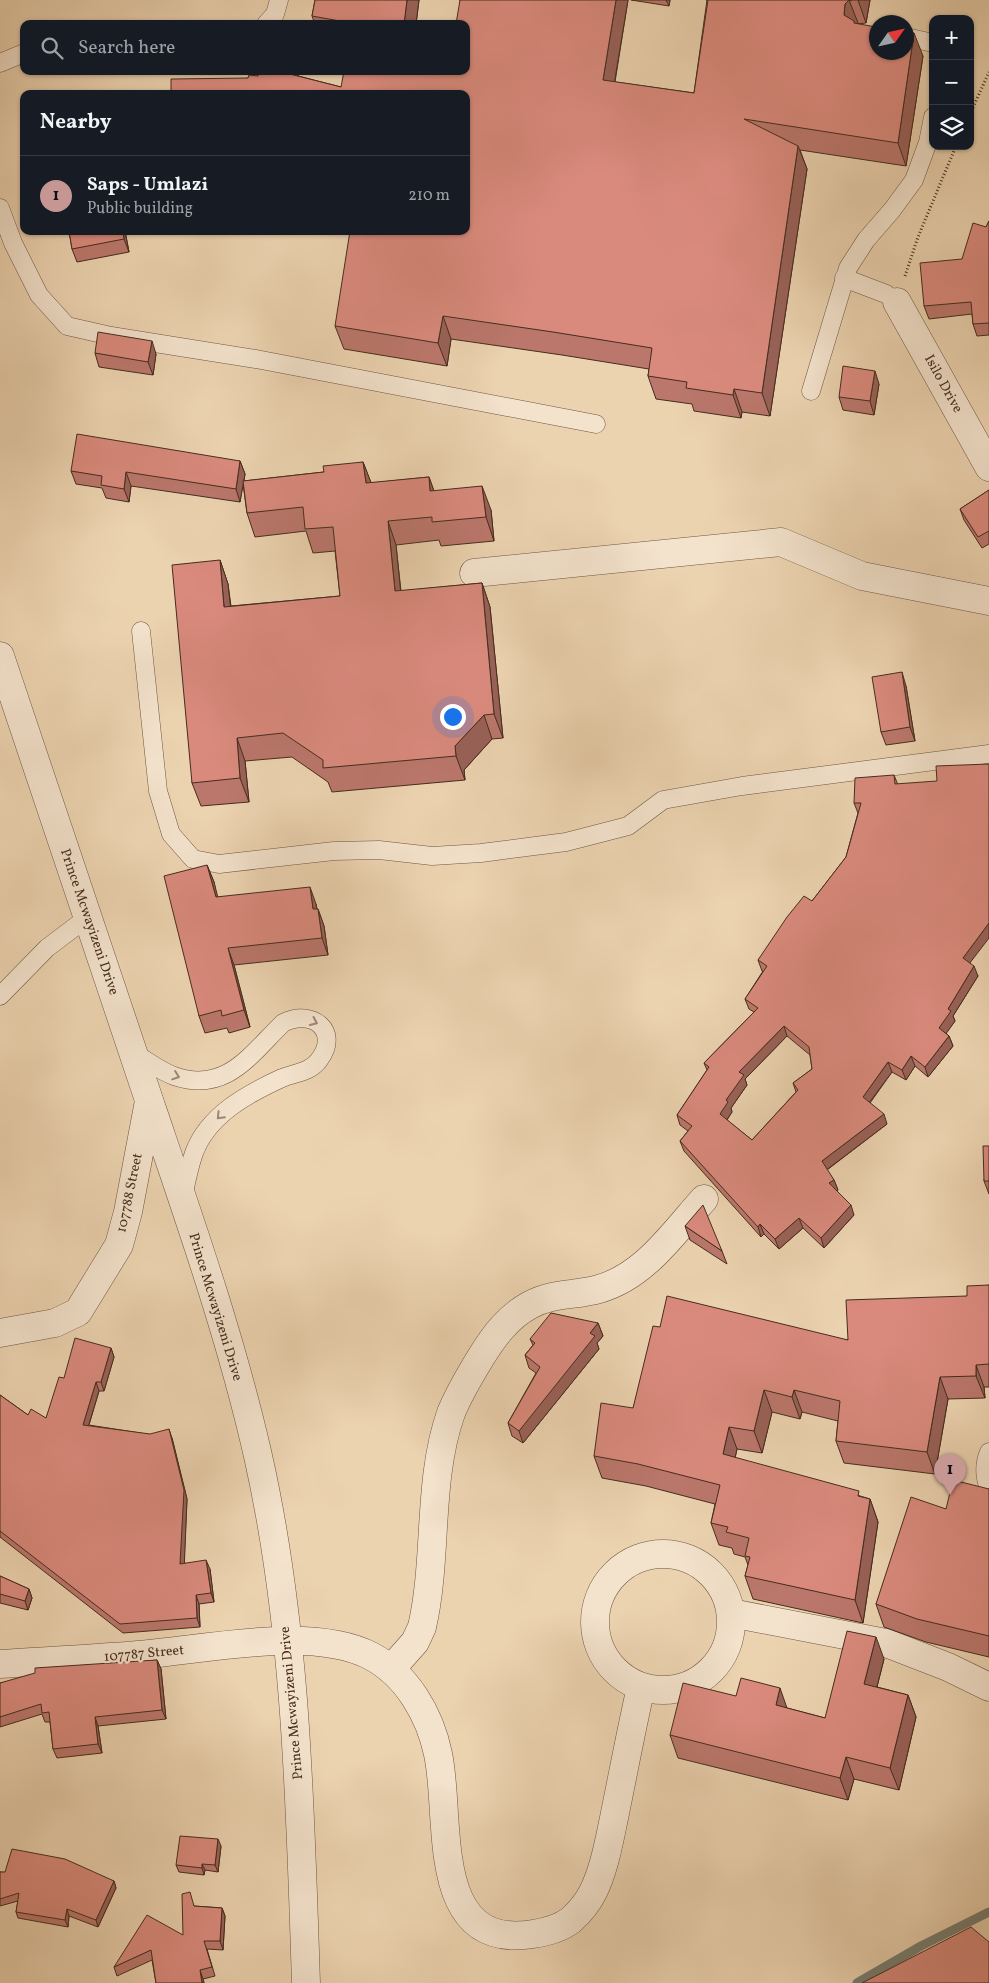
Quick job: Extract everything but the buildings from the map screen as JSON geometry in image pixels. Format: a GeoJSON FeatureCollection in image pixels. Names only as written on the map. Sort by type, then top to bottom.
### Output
{"type":"FeatureCollection","features":[{"type":"Feature","properties":{"kind":"street","name":"Isilo Drive"},"geometry":{"type":"LineString","coordinates":[[897,302],[989,467]]}},
{"type":"Feature","properties":{"kind":"street"},"geometry":{"type":"LineString","coordinates":[[474,573],[781,542],[862,576],[989,601]]}},
{"type":"Feature","properties":{"kind":"street","name":"Prince Mcwayizeni Drive"},"geometry":{"type":"LineString","coordinates":[[0,656],[182,1199],[229,1351],[257,1455],[276,1549],[288,1640],[298,1758],[306,1983]]}},
{"type":"Feature","properties":{"kind":"street","name":"107788 Street"},"geometry":{"type":"LineString","coordinates":[[0,1332],[56,1323],[78,1312],[119,1245],[149,1101]]}},
{"type":"Feature","properties":{"kind":"street"},"geometry":{"type":"LineString","coordinates":[[391,1669],[415,1642],[422,1627],[442,1454],[451,1415],[460,1390],[489,1344],[512,1317],[529,1306],[550,1296],[600,1289],[647,1262],[704,1199]]}},
{"type":"Feature","properties":{"kind":"street"},"geometry":{"type":"LineString","coordinates":[[662,1554],[670,1554],[691,1560],[710,1572],[724,1591],[731,1613],[730,1637],[725,1651],[722,1658],[707,1676],[686,1687],[664,1691],[641,1687],[621,1676],[606,1660],[597,1640],[594,1618],[599,1596],[610,1578],[627,1563],[648,1555],[662,1554]]}},
{"type":"Feature","properties":{"kind":"street"},"geometry":{"type":"LineString","coordinates":[[731,1613],[886,1643],[948,1667],[989,1687]]}},
{"type":"Feature","properties":{"kind":"street","name":"107787 Street"},"geometry":{"type":"LineString","coordinates":[[0,1664],[138,1655],[288,1640],[356,1649],[391,1669],[414,1696],[427,1718],[439,1757],[449,1874],[455,1894],[465,1910],[480,1924],[494,1931],[515,1936],[553,1930],[569,1922],[594,1891],[611,1833],[641,1687]]}},
{"type":"Feature","properties":{"kind":"lane"},"geometry":{"type":"LineString","coordinates":[[270,20],[275,14],[279,0]]}},
{"type":"Feature","properties":{"kind":"lane"},"geometry":{"type":"LineString","coordinates":[[914,39],[929,42]]}},
{"type":"Feature","properties":{"kind":"lane"},"geometry":{"type":"LineString","coordinates":[[0,63],[20,55]]}},
{"type":"Feature","properties":{"kind":"lane"},"geometry":{"type":"LineString","coordinates":[[811,391],[844,278],[866,240],[892,210],[914,180],[929,137]]}},
{"type":"Feature","properties":{"kind":"lane"},"geometry":{"type":"LineString","coordinates":[[0,208],[13,242],[39,295],[67,326],[110,336],[256,359],[596,424]]}},
{"type":"Feature","properties":{"kind":"lane"},"geometry":{"type":"LineString","coordinates":[[844,278],[886,294],[897,302]]}},
{"type":"Feature","properties":{"kind":"lane"},"geometry":{"type":"LineString","coordinates":[[140,631],[158,791],[171,834],[193,859],[219,864],[334,851],[379,850],[432,856],[481,853],[566,842],[628,826],[663,800],[742,786],[989,754]]}},
{"type":"Feature","properties":{"kind":"lane"},"geometry":{"type":"LineString","coordinates":[[0,996],[47,948],[88,917]]}},
{"type":"Feature","properties":{"kind":"lane"},"geometry":{"type":"LineString","coordinates":[[134,1053],[172,1076],[196,1082],[220,1078],[246,1061],[274,1031],[289,1020],[300,1017],[319,1022],[326,1033],[325,1052],[318,1063],[254,1092],[225,1111],[206,1131],[194,1152],[182,1199]]}},
{"type":"Feature","properties":{"kind":"lane"},"geometry":{"type":"LineString","coordinates":[[989,1452],[985,1463],[986,1480],[989,1488]]}},
{"type":"Feature","properties":{"kind":"path"},"geometry":{"type":"LineString","coordinates":[[974,105],[989,72]]}},
{"type":"Feature","properties":{"kind":"path"},"geometry":{"type":"LineString","coordinates":[[897,302],[918,237],[954,150]]}},
{"type":"Feature","properties":{"kind":"waterway"},"geometry":{"type":"LineString","coordinates":[[857,1983],[921,1946],[989,1912]]}},
{"type":"Feature","properties":{"kind":"place","name":"Saps - Umlazi"},"geometry":{"type":"Point","coordinates":[950,1495]}}]}
